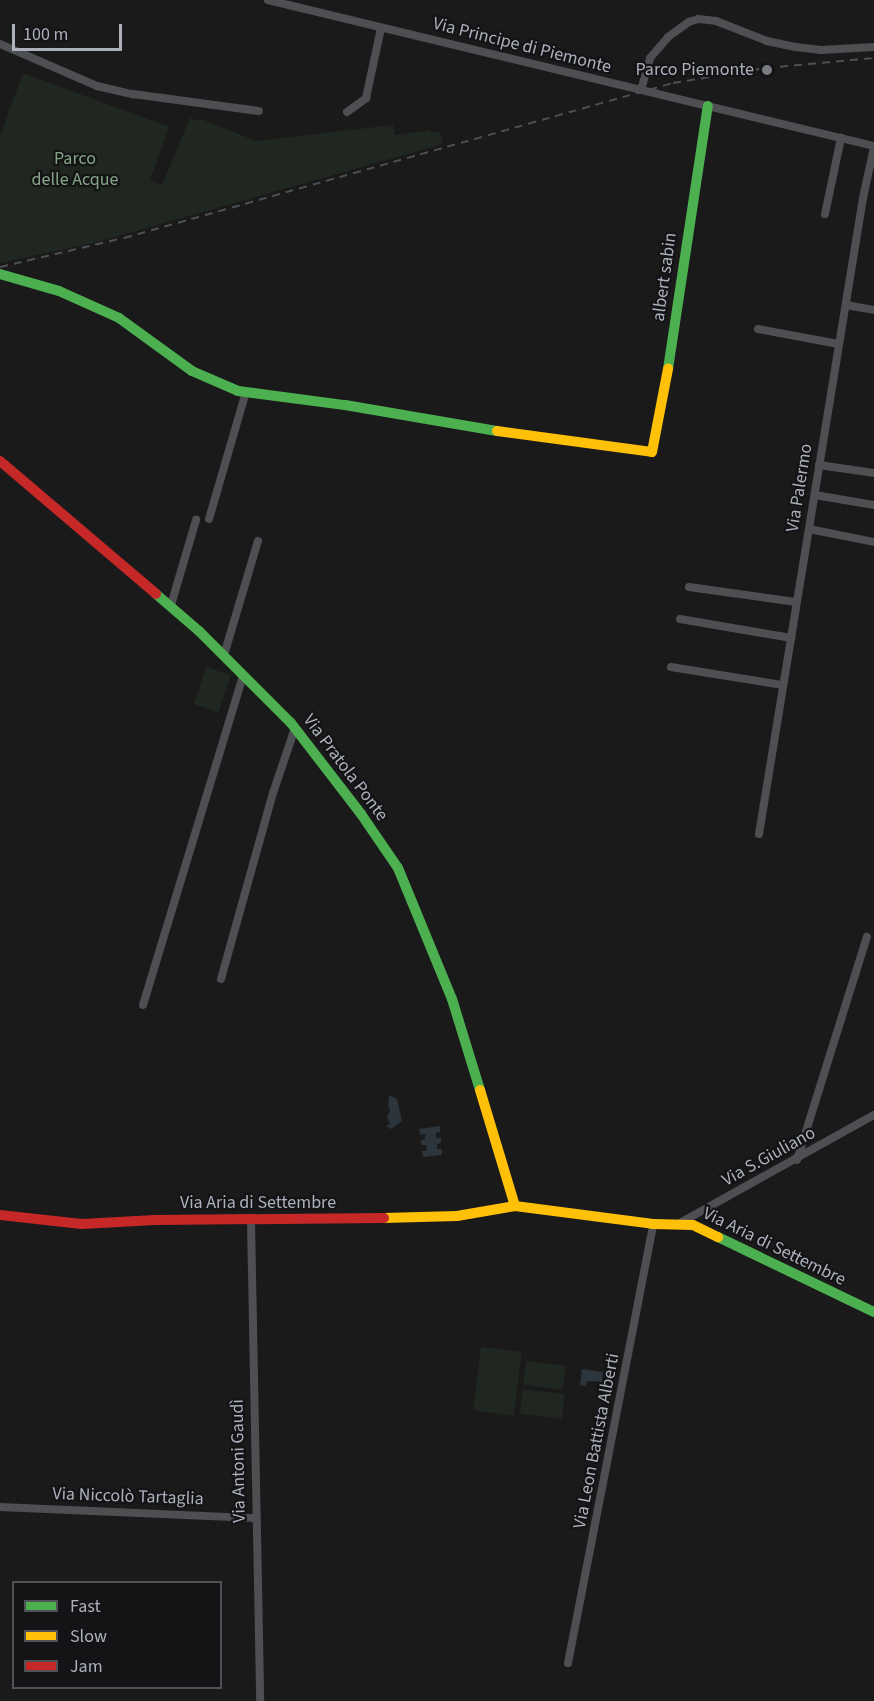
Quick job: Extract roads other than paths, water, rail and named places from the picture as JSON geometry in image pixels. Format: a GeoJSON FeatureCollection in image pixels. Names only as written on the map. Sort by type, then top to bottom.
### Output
{"type":"FeatureCollection","features":[{"type":"Feature","properties":{"kind":"street","name":"Via Principe di Piemonte"},"geometry":{"type":"LineString","coordinates":[[268,0],[874,147]]}},
{"type":"Feature","properties":{"kind":"street"},"geometry":{"type":"LineString","coordinates":[[641,90],[650,58],[668,37],[689,22],[698,19],[717,21],[767,41],[796,47],[821,50],[874,47]]}},
{"type":"Feature","properties":{"kind":"street"},"geometry":{"type":"LineString","coordinates":[[347,112],[366,98],[381,27]]}},
{"type":"Feature","properties":{"kind":"street"},"geometry":{"type":"LineString","coordinates":[[0,44],[97,86],[133,94],[259,111]]}},
{"type":"Feature","properties":{"kind":"street","name":"albert sabin"},"geometry":{"type":"LineString","coordinates":[[246,392],[345,405],[536,437],[652,452],[668,367],[708,106]]}},
{"type":"Feature","properties":{"kind":"street"},"geometry":{"type":"LineString","coordinates":[[825,214],[841,138]]}},
{"type":"Feature","properties":{"kind":"street","name":"Via Palermo"},"geometry":{"type":"LineString","coordinates":[[759,834],[863,198],[874,147]]}},
{"type":"Feature","properties":{"kind":"street"},"geometry":{"type":"LineString","coordinates":[[0,274],[58,291],[119,318],[192,371],[246,392],[209,519]]}},
{"type":"Feature","properties":{"kind":"street"},"geometry":{"type":"LineString","coordinates":[[846,305],[874,310]]}},
{"type":"Feature","properties":{"kind":"street"},"geometry":{"type":"LineString","coordinates":[[758,329],[839,344]]}},
{"type":"Feature","properties":{"kind":"street","name":"Via Pratola Ponte"},"geometry":{"type":"LineString","coordinates":[[0,461],[171,605],[224,655],[295,728],[367,823],[398,868],[412,897],[452,999],[513,1201]]}},
{"type":"Feature","properties":{"kind":"street"},"geometry":{"type":"LineString","coordinates":[[819,465],[874,473]]}},
{"type":"Feature","properties":{"kind":"street"},"geometry":{"type":"LineString","coordinates":[[814,495],[874,505]]}},
{"type":"Feature","properties":{"kind":"street"},"geometry":{"type":"LineString","coordinates":[[171,605],[196,520]]}},
{"type":"Feature","properties":{"kind":"street"},"geometry":{"type":"LineString","coordinates":[[809,529],[874,542]]}},
{"type":"Feature","properties":{"kind":"street"},"geometry":{"type":"LineString","coordinates":[[224,655],[258,541]]}},
{"type":"Feature","properties":{"kind":"street"},"geometry":{"type":"LineString","coordinates":[[689,587],[796,602]]}},
{"type":"Feature","properties":{"kind":"street"},"geometry":{"type":"LineString","coordinates":[[680,619],[791,638]]}},
{"type":"Feature","properties":{"kind":"street"},"geometry":{"type":"LineString","coordinates":[[671,668],[782,685]]}},
{"type":"Feature","properties":{"kind":"street"},"geometry":{"type":"LineString","coordinates":[[143,1005],[243,675]]}},
{"type":"Feature","properties":{"kind":"street"},"geometry":{"type":"LineString","coordinates":[[221,980],[273,793],[295,728]]}},
{"type":"Feature","properties":{"kind":"street"},"geometry":{"type":"LineString","coordinates":[[797,1160],[867,937]]}},
{"type":"Feature","properties":{"kind":"street","name":"Via S.Giuliano"},"geometry":{"type":"LineString","coordinates":[[678,1224],[797,1160],[874,1115]]}},
{"type":"Feature","properties":{"kind":"street","name":"Via Aria di Settembre"},"geometry":{"type":"LineString","coordinates":[[0,1215],[82,1224],[154,1220],[457,1216],[513,1201],[653,1224],[693,1225],[874,1312]]}},
{"type":"Feature","properties":{"kind":"street","name":"Via Antoni Gaudì"},"geometry":{"type":"LineString","coordinates":[[251,1220],[260,1701]]}},
{"type":"Feature","properties":{"kind":"street","name":"Via Leon Battista Alberti"},"geometry":{"type":"LineString","coordinates":[[568,1663],[653,1224]]}},
{"type":"Feature","properties":{"kind":"street","name":"Via Niccolò Tartaglia"},"geometry":{"type":"LineString","coordinates":[[0,1507],[255,1518]]}},
{"type":"Feature","properties":{"kind":"railway"},"geometry":{"type":"LineString","coordinates":[[0,267],[124,238],[673,83],[766,68],[874,58]]}},
{"type":"Feature","properties":{"kind":"place","name":"Parco Piemonte"},"geometry":{"type":"Point","coordinates":[767,70]}},
{"type":"Feature","properties":{"kind":"park label","name":"Parco delle Acque"},"geometry":{"type":"Point","coordinates":[75,170]}}]}
